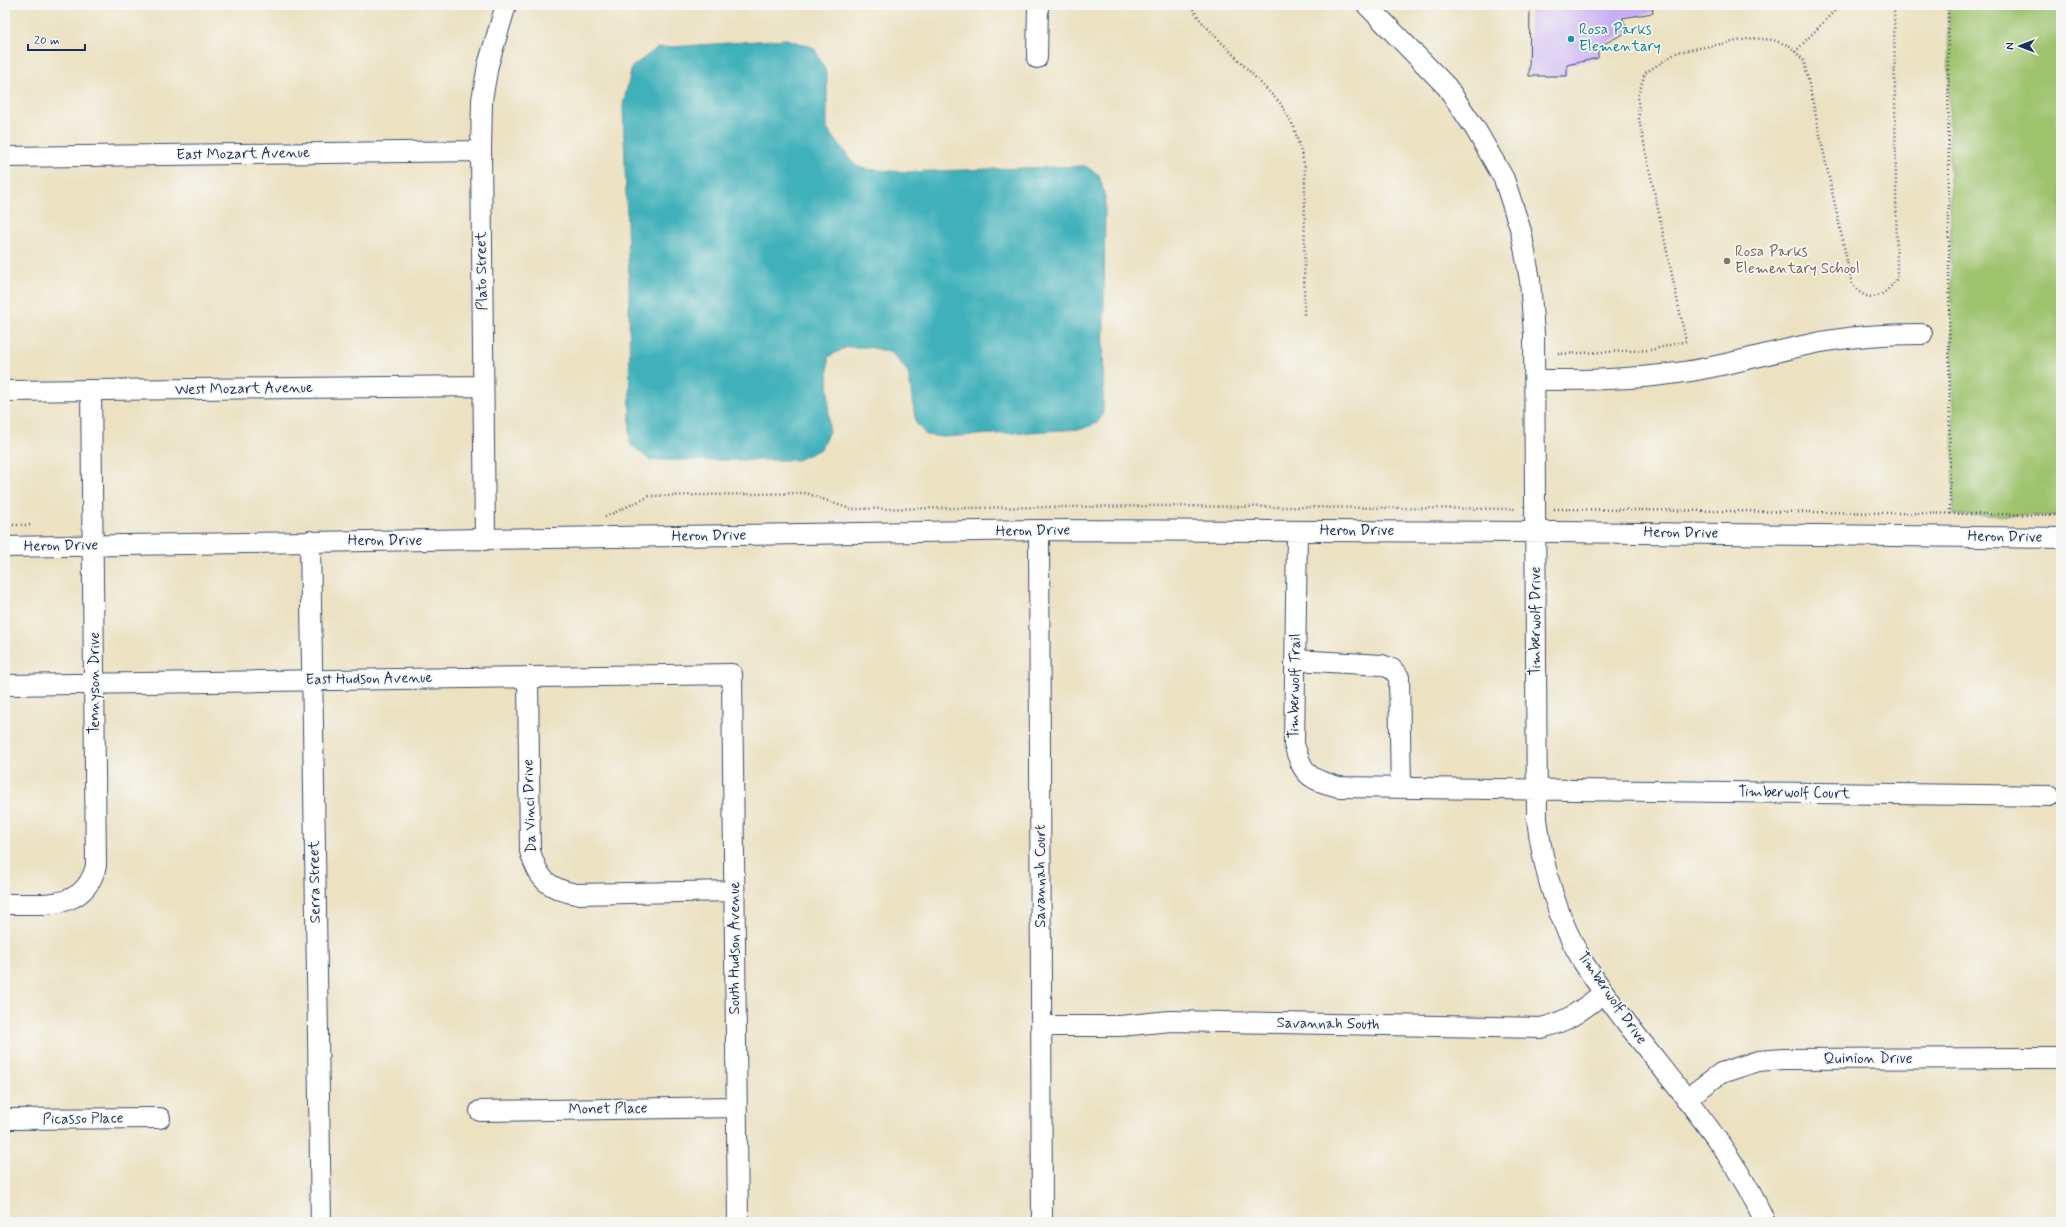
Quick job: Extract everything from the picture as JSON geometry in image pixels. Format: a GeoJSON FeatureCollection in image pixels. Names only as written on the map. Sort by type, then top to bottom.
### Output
{"type":"FeatureCollection","features":[{"type":"Feature","properties":{"kind":"street","name":"Plato Street"},"geometry":{"type":"LineString","coordinates":[[485,540],[481,151],[482,100],[488,65],[506,5]]}},
{"type":"Feature","properties":{"kind":"street"},"geometry":{"type":"LineString","coordinates":[[1037,58],[1038,5]]}},
{"type":"Feature","properties":{"kind":"street","name":"Timberwolf Drive"},"geometry":{"type":"LineString","coordinates":[[1367,5],[1446,88],[1476,130],[1504,179],[1521,231],[1530,280],[1534,334],[1537,819],[1541,854],[1552,892],[1566,928],[1583,962],[1604,993],[1734,1164],[1755,1198],[1765,1222]]}},
{"type":"Feature","properties":{"kind":"street","name":"East Mozart Avenue"},"geometry":{"type":"LineString","coordinates":[[5,157],[481,151]]}},
{"type":"Feature","properties":{"kind":"street"},"geometry":{"type":"LineString","coordinates":[[1535,380],[1628,379],[1678,373],[1850,337],[1880,334],[1922,334]]}},
{"type":"Feature","properties":{"kind":"street","name":"West Mozart Avenue"},"geometry":{"type":"LineString","coordinates":[[5,391],[483,386]]}},
{"type":"Feature","properties":{"kind":"street","name":"Tennyson Drive"},"geometry":{"type":"LineString","coordinates":[[5,904],[61,903],[73,898],[84,890],[92,878],[96,866],[94,545],[91,390]]}},
{"type":"Feature","properties":{"kind":"street","name":"Heron Drive"},"geometry":{"type":"LineString","coordinates":[[5,547],[1039,530],[1536,532],[2061,538]]}},
{"type":"Feature","properties":{"kind":"street","name":"Savannah Court"},"geometry":{"type":"LineString","coordinates":[[1039,530],[1042,1222]]}},
{"type":"Feature","properties":{"kind":"street","name":"Timberwolf Trail"},"geometry":{"type":"LineString","coordinates":[[1297,531],[1294,744],[1300,764],[1311,778],[1339,787],[1537,790]]}},
{"type":"Feature","properties":{"kind":"street","name":"Serra Street"},"geometry":{"type":"LineString","coordinates":[[310,541],[321,1222]]}},
{"type":"Feature","properties":{"kind":"street"},"geometry":{"type":"LineString","coordinates":[[1295,660],[1382,665],[1392,669],[1399,677],[1401,788]]}},
{"type":"Feature","properties":{"kind":"street","name":"East Hudson Avenue"},"geometry":{"type":"LineString","coordinates":[[5,685],[732,674]]}},
{"type":"Feature","properties":{"kind":"street","name":"South Hudson Avenue"},"geometry":{"type":"LineString","coordinates":[[732,674],[738,1222]]}},
{"type":"Feature","properties":{"kind":"street","name":"Da Vinci Drive"},"geometry":{"type":"LineString","coordinates":[[528,677],[530,851],[535,867],[544,882],[559,891],[576,894],[734,891]]}},
{"type":"Feature","properties":{"kind":"street","name":"Timberwolf Court"},"geometry":{"type":"LineString","coordinates":[[1537,790],[2050,796]]}},
{"type":"Feature","properties":{"kind":"street","name":"Savannah South"},"geometry":{"type":"LineString","coordinates":[[1042,1026],[1120,1026],[1170,1021],[1541,1028],[1573,1017],[1604,993]]}},
{"type":"Feature","properties":{"kind":"street","name":"Quinion Drive"},"geometry":{"type":"LineString","coordinates":[[1686,1099],[1721,1073],[1758,1061],[1791,1059],[2061,1058]]}},
{"type":"Feature","properties":{"kind":"street","name":"Monet Place"},"geometry":{"type":"LineString","coordinates":[[480,1111],[736,1107]]}},
{"type":"Feature","properties":{"kind":"street","name":"Picasso Place"},"geometry":{"type":"LineString","coordinates":[[5,1120],[160,1118]]}},
{"type":"Feature","properties":{"kind":"path"},"geometry":{"type":"LineString","coordinates":[[1193,5],[1193,9],[1201,20],[1280,103],[1294,127],[1305,166],[1304,317]]}},
{"type":"Feature","properties":{"kind":"path"},"geometry":{"type":"LineString","coordinates":[[1795,52],[1840,5]]}},
{"type":"Feature","properties":{"kind":"path"},"geometry":{"type":"LineString","coordinates":[[1558,354],[1651,350],[1686,341],[1639,120],[1638,96],[1644,73],[1678,52],[1753,38],[1773,40],[1790,46],[1804,61],[1852,284],[1858,292],[1868,297],[1879,296],[1890,289],[1897,278],[1894,5]]}},
{"type":"Feature","properties":{"kind":"path"},"geometry":{"type":"LineString","coordinates":[[1948,5],[1950,514]]}},
{"type":"Feature","properties":{"kind":"path"},"geometry":{"type":"LineString","coordinates":[[601,519],[650,496],[806,493],[850,509],[1167,506],[1510,509]]}},
{"type":"Feature","properties":{"kind":"path"},"geometry":{"type":"LineString","coordinates":[[1557,509],[2061,515]]}},
{"type":"Feature","properties":{"kind":"path"},"geometry":{"type":"LineString","coordinates":[[5,525],[34,525]]}},
{"type":"Feature","properties":{"kind":"green space"},"geometry":{"type":"Polygon","coordinates":[[[1948,5],[2061,5],[2061,516],[1954,515],[1948,5]]]}},
{"type":"Feature","properties":{"kind":"water"},"geometry":{"type":"Polygon","coordinates":[[[786,39],[814,48],[827,74],[827,129],[856,166],[865,169],[904,172],[1085,166],[1099,175],[1105,197],[1103,414],[1097,423],[1082,429],[942,437],[926,435],[916,423],[908,372],[892,353],[869,347],[847,347],[828,357],[829,431],[821,449],[797,460],[650,460],[630,444],[629,282],[623,105],[632,67],[657,48],[786,39]]]}},
{"type":"Feature","properties":{"kind":"building","name":"Rosa Parks Elementary"},"geometry":{"type":"Polygon","coordinates":[[[1530,5],[1652,5],[1653,13],[1622,18],[1629,31],[1598,47],[1598,58],[1567,65],[1567,76],[1529,76],[1530,5]]]}},
{"type":"Feature","properties":{"kind":"place","name":"Rosa Parks Elementary"},"geometry":{"type":"Point","coordinates":[1571,39]}},
{"type":"Feature","properties":{"kind":"place","name":"Rosa Parks Elementary School"},"geometry":{"type":"Point","coordinates":[1727,261]}}]}
